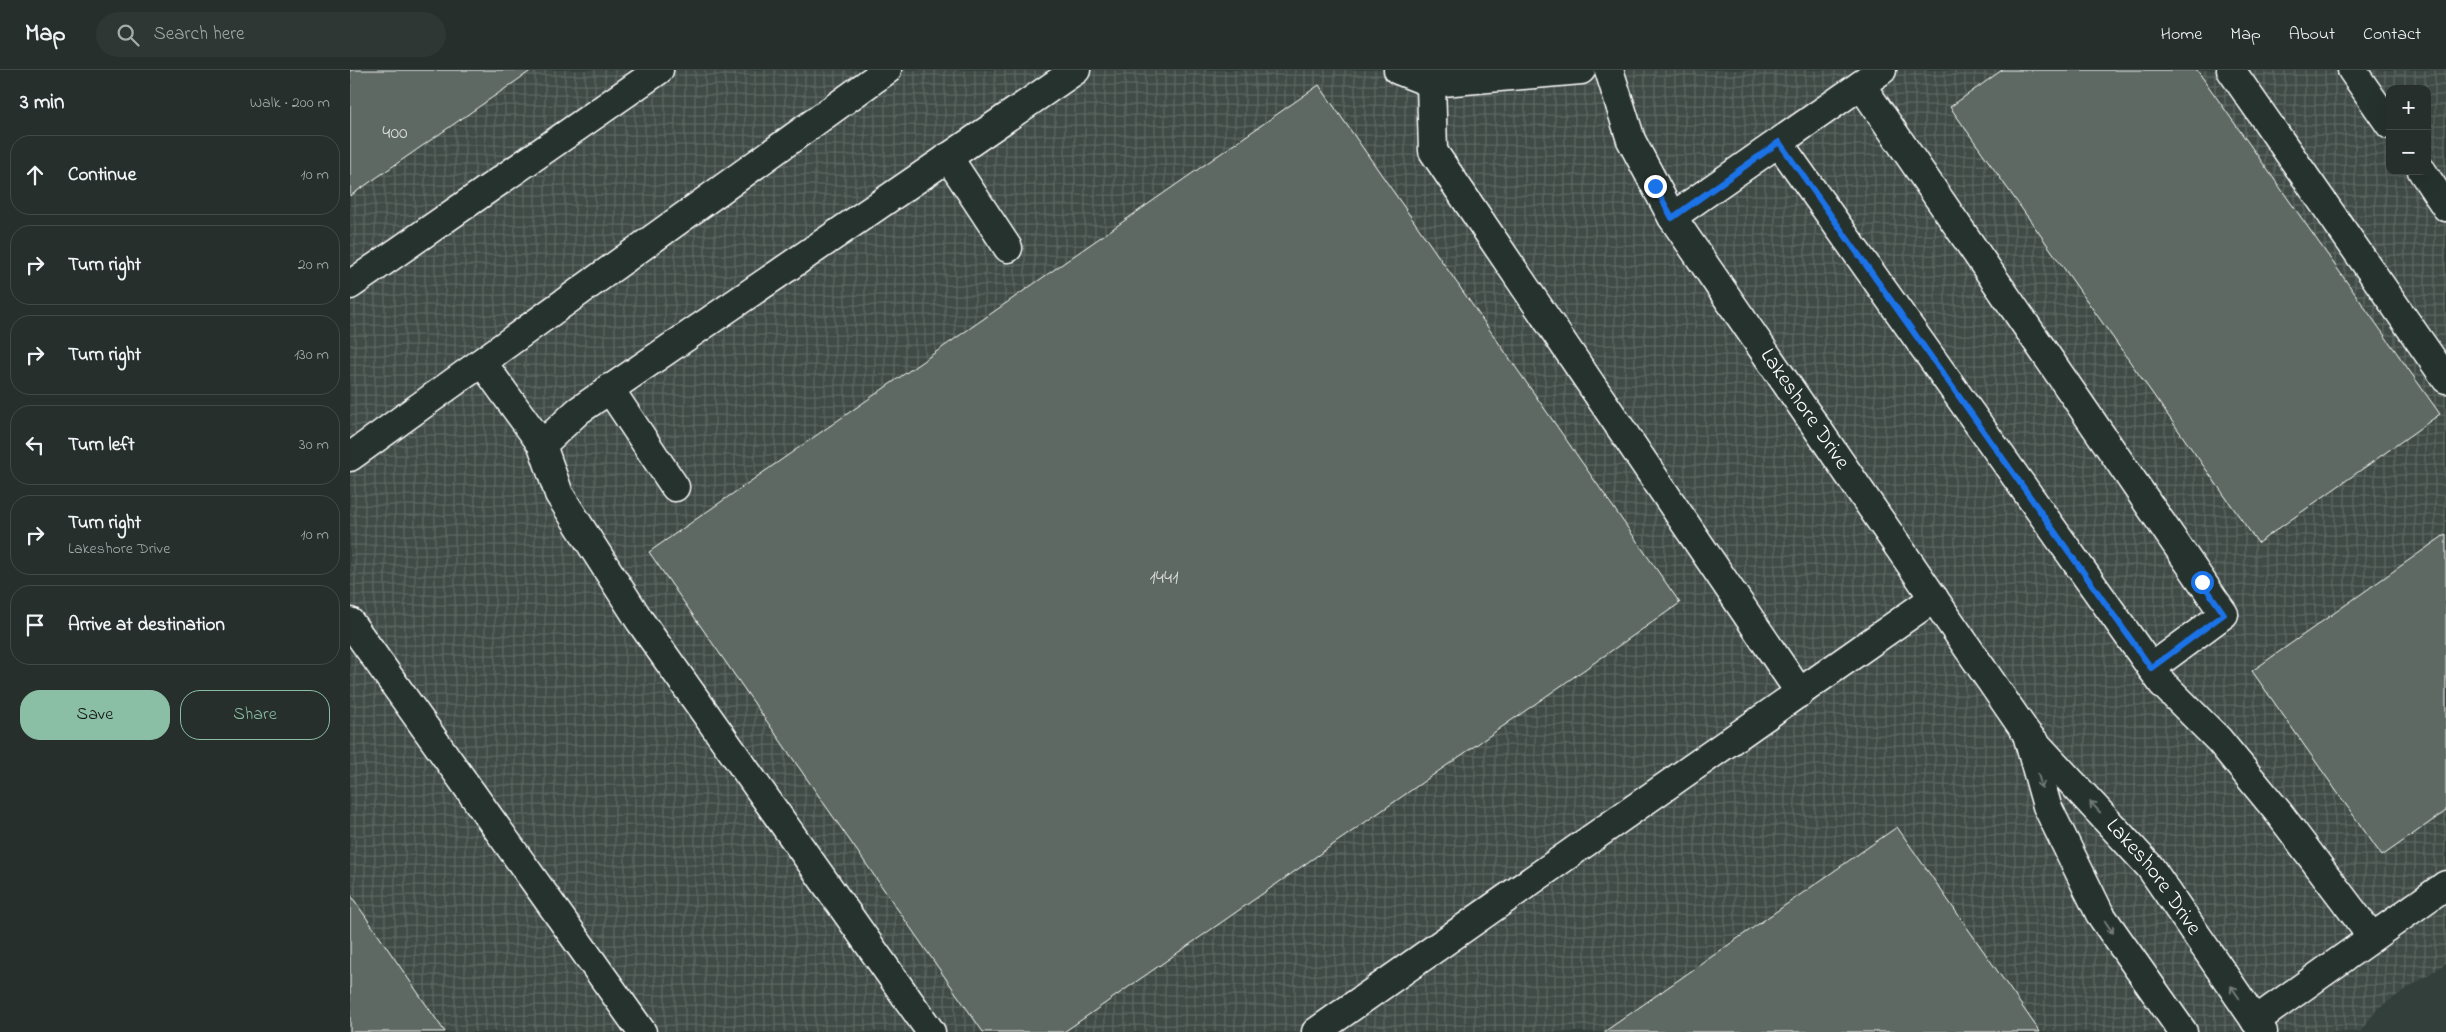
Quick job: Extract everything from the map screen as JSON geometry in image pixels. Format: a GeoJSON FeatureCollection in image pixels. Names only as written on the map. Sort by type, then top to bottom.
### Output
{"type":"FeatureCollection","features":[{"type":"Feature","properties":{"kind":"street"},"geometry":{"type":"LineString","coordinates":[[350,285],[660,70]]}},
{"type":"Feature","properties":{"kind":"street"},"geometry":{"type":"LineString","coordinates":[[350,457],[887,70]]}},
{"type":"Feature","properties":{"kind":"street"},"geometry":{"type":"LineString","coordinates":[[542,445],[578,410],[1076,70]]}},
{"type":"Feature","properties":{"kind":"street"},"geometry":{"type":"LineString","coordinates":[[1398,70],[1430,83],[1581,70]]}},
{"type":"Feature","properties":{"kind":"street","name":"Lakeshore Drive"},"geometry":{"type":"LineString","coordinates":[[1609,70],[1631,140],[1672,218],[2027,734],[2150,867],[2259,1026]]}},
{"type":"Feature","properties":{"kind":"street"},"geometry":{"type":"LineString","coordinates":[[2231,70],[2446,378]]}},
{"type":"Feature","properties":{"kind":"street"},"geometry":{"type":"LineString","coordinates":[[2352,70],[2386,119]]}},
{"type":"Feature","properties":{"kind":"street"},"geometry":{"type":"LineString","coordinates":[[1672,218],[1872,77],[2224,614],[2151,668]]}},
{"type":"Feature","properties":{"kind":"street"},"geometry":{"type":"LineString","coordinates":[[1430,83],[1433,151],[1800,693]]}},
{"type":"Feature","properties":{"kind":"street"},"geometry":{"type":"LineString","coordinates":[[1779,142],[2162,683],[2219,740],[2272,805],[2372,937]]}},
{"type":"Feature","properties":{"kind":"street"},"geometry":{"type":"LineString","coordinates":[[948,157],[1008,248]]}},
{"type":"Feature","properties":{"kind":"street"},"geometry":{"type":"LineString","coordinates":[[2425,175],[2446,207]]}},
{"type":"Feature","properties":{"kind":"street"},"geometry":{"type":"LineString","coordinates":[[482,362],[542,445],[559,494],[640,622],[931,1032]]}},
{"type":"Feature","properties":{"kind":"street"},"geometry":{"type":"LineString","coordinates":[[610,388],[675,487]]}},
{"type":"Feature","properties":{"kind":"street"},"geometry":{"type":"LineString","coordinates":[[1316,1032],[1934,598]]}},
{"type":"Feature","properties":{"kind":"street"},"geometry":{"type":"LineString","coordinates":[[350,622],[642,1032]]}},
{"type":"Feature","properties":{"kind":"street","name":"Lakeshore Drive"},"geometry":{"type":"LineString","coordinates":[[2027,734],[2047,806],[2100,914],[2183,1032]]}},
{"type":"Feature","properties":{"kind":"street"},"geometry":{"type":"LineString","coordinates":[[2259,1026],[2372,937],[2446,885]]}},
{"type":"Feature","properties":{"kind":"shaded area"},"geometry":{"type":"Polygon","coordinates":[[[350,70],[2446,70],[2446,963],[2378,1008],[2360,1032],[350,1032],[350,70]]]}},
{"type":"Feature","properties":{"kind":"building"},"geometry":{"type":"Polygon","coordinates":[[[350,70],[532,70],[350,196],[350,70]]]}},
{"type":"Feature","properties":{"kind":"building"},"geometry":{"type":"Polygon","coordinates":[[[2002,70],[2197,70],[2440,414],[2258,543],[1950,107],[2002,70]]]}},
{"type":"Feature","properties":{"kind":"building"},"geometry":{"type":"Polygon","coordinates":[[[1319,85],[1680,603],[1064,1032],[983,1032],[649,552],[1319,85]]]}},
{"type":"Feature","properties":{"kind":"building"},"geometry":{"type":"Polygon","coordinates":[[[2446,534],[2446,811],[2382,856],[2252,671],[2446,534]]]}},
{"type":"Feature","properties":{"kind":"building"},"geometry":{"type":"Polygon","coordinates":[[[1897,827],[2040,1032],[1604,1032],[1897,827]]]}},
{"type":"Feature","properties":{"kind":"building"},"geometry":{"type":"Polygon","coordinates":[[[350,894],[445,1032],[350,1032],[350,894]]]}},
{"type":"Feature","properties":{"kind":"route"},"geometry":{"type":"LineString","coordinates":[[1655,186],[1672,218],[1779,142],[2151,668],[2224,614],[2202,582]]}}]}
